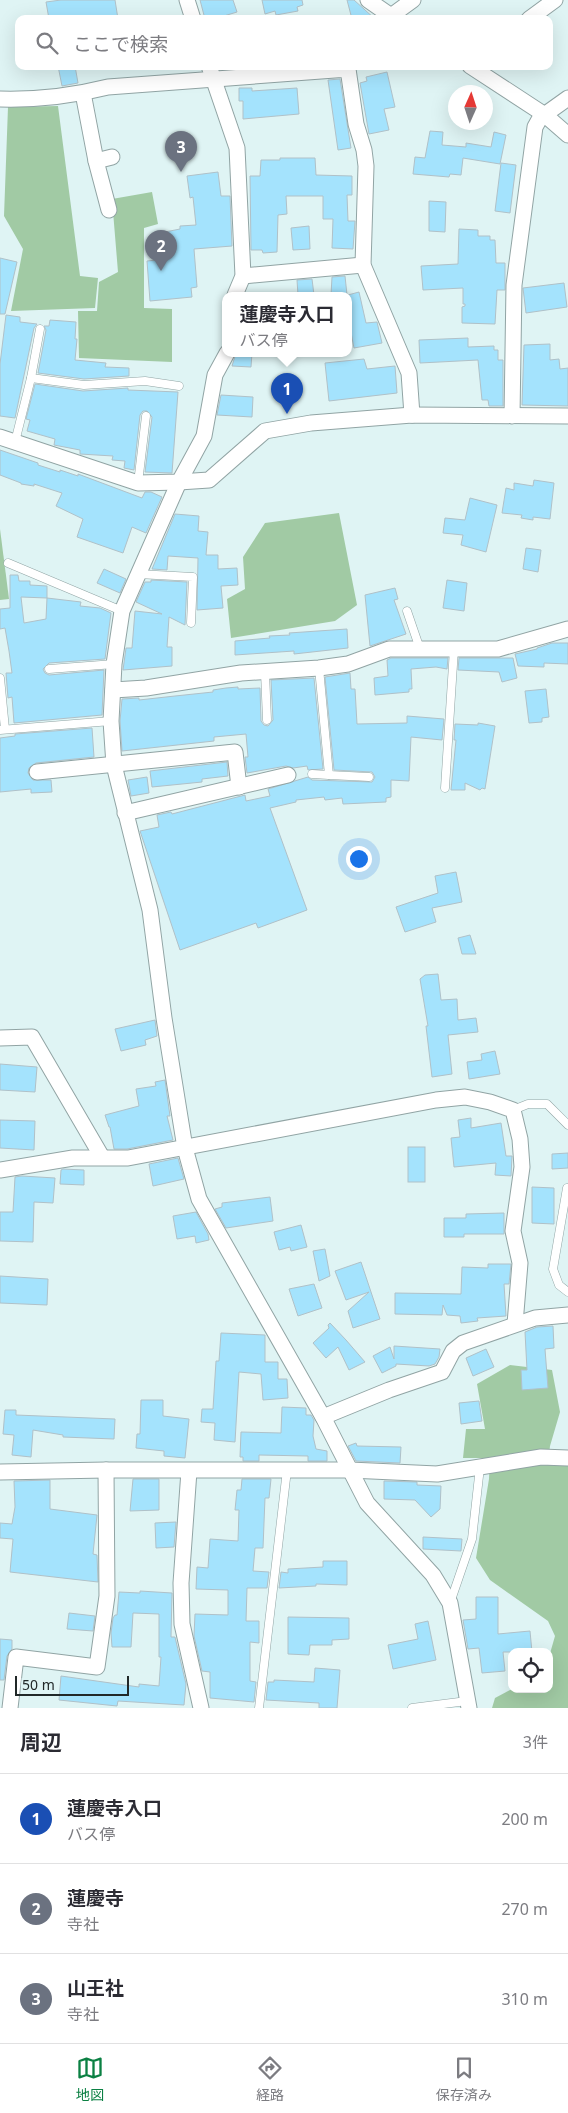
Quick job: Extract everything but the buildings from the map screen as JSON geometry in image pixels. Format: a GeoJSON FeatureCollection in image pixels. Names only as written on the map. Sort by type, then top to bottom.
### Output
{"type":"FeatureCollection","features":[{"type":"Feature","properties":{"kind":"street"},"geometry":{"type":"LineString","coordinates":[[187,0],[192,15]]}},
{"type":"Feature","properties":{"kind":"street"},"geometry":{"type":"LineString","coordinates":[[368,0],[389,15]]}},
{"type":"Feature","properties":{"kind":"street"},"geometry":{"type":"LineString","coordinates":[[396,15],[413,0]]}},
{"type":"Feature","properties":{"kind":"street"},"geometry":{"type":"LineString","coordinates":[[534,15],[555,0]]}},
{"type":"Feature","properties":{"kind":"street"},"geometry":{"type":"LineString","coordinates":[[0,99],[32,100],[83,93],[108,87],[211,73],[314,70]]}},
{"type":"Feature","properties":{"kind":"street"},"geometry":{"type":"LineString","coordinates":[[348,70],[356,124],[366,166],[363,265],[409,373],[412,415]]}},
{"type":"Feature","properties":{"kind":"street"},"geometry":{"type":"LineString","coordinates":[[476,70],[545,115],[568,135]]}},
{"type":"Feature","properties":{"kind":"street"},"geometry":{"type":"LineString","coordinates":[[211,73],[237,148],[243,276],[236,292]]}},
{"type":"Feature","properties":{"kind":"street"},"geometry":{"type":"LineString","coordinates":[[83,93],[96,161],[97,195],[109,210]]}},
{"type":"Feature","properties":{"kind":"street"},"geometry":{"type":"LineString","coordinates":[[512,416],[512,344],[517,257],[535,127],[545,115],[568,98]]}},
{"type":"Feature","properties":{"kind":"street"},"geometry":{"type":"LineString","coordinates":[[96,161],[112,157]]}},
{"type":"Feature","properties":{"kind":"street"},"geometry":{"type":"LineString","coordinates":[[243,276],[363,265]]}},
{"type":"Feature","properties":{"kind":"street"},"geometry":{"type":"LineString","coordinates":[[225,357],[216,375],[204,436],[179,482],[122,611],[114,664],[111,721],[114,765],[150,910],[184,1148],[199,1199],[322,1417],[367,1502],[433,1575],[450,1603],[468,1704]]}},
{"type":"Feature","properties":{"kind":"street"},"geometry":{"type":"LineString","coordinates":[[0,437],[138,483],[179,482],[209,480],[264,431],[325,421],[412,415],[568,416]]}},
{"type":"Feature","properties":{"kind":"street"},"geometry":{"type":"LineString","coordinates":[[113,690],[146,688],[241,673],[319,668],[348,664],[389,649],[498,649],[568,629]]}},
{"type":"Feature","properties":{"kind":"street"},"geometry":{"type":"LineString","coordinates":[[37,772],[235,752],[239,787]]}},
{"type":"Feature","properties":{"kind":"street"},"geometry":{"type":"LineString","coordinates":[[125,814],[288,775]]}},
{"type":"Feature","properties":{"kind":"street"},"geometry":{"type":"LineString","coordinates":[[0,1038],[32,1037],[102,1156]]}},
{"type":"Feature","properties":{"kind":"street"},"geometry":{"type":"LineString","coordinates":[[0,1170],[74,1158],[102,1156],[128,1158],[436,1100],[465,1097],[490,1102],[513,1110],[520,1139],[522,1167],[512,1231],[520,1263],[515,1324]]}},
{"type":"Feature","properties":{"kind":"street"},"geometry":{"type":"LineString","coordinates":[[322,1417],[389,1390],[442,1372],[453,1351],[463,1343],[535,1318],[568,1315]]}},
{"type":"Feature","properties":{"kind":"street"},"geometry":{"type":"LineString","coordinates":[[0,1472],[350,1470],[437,1474],[541,1457],[568,1458]]}},
{"type":"Feature","properties":{"kind":"street"},"geometry":{"type":"LineString","coordinates":[[7,1704],[16,1657],[98,1667],[107,1596],[106,1470]]}},
{"type":"Feature","properties":{"kind":"street"},"geometry":{"type":"LineString","coordinates":[[189,1471],[181,1583],[182,1624],[201,1708]]}},
{"type":"Feature","properties":{"kind":"lane"},"geometry":{"type":"LineString","coordinates":[[15,442],[31,378],[40,329]]}},
{"type":"Feature","properties":{"kind":"lane"},"geometry":{"type":"LineString","coordinates":[[31,378],[84,385],[145,381],[179,386]]}},
{"type":"Feature","properties":{"kind":"lane"},"geometry":{"type":"LineString","coordinates":[[138,483],[146,416]]}},
{"type":"Feature","properties":{"kind":"lane"},"geometry":{"type":"LineString","coordinates":[[8,563],[122,611]]}},
{"type":"Feature","properties":{"kind":"lane"},"geometry":{"type":"LineString","coordinates":[[138,574],[193,577],[191,623]]}},
{"type":"Feature","properties":{"kind":"lane"},"geometry":{"type":"LineString","coordinates":[[407,611],[420,649]]}},
{"type":"Feature","properties":{"kind":"lane"},"geometry":{"type":"LineString","coordinates":[[445,788],[454,649]]}},
{"type":"Feature","properties":{"kind":"lane"},"geometry":{"type":"LineString","coordinates":[[49,669],[114,664]]}},
{"type":"Feature","properties":{"kind":"lane"},"geometry":{"type":"LineString","coordinates":[[319,668],[329,775]]}},
{"type":"Feature","properties":{"kind":"lane"},"geometry":{"type":"LineString","coordinates":[[265,672],[267,720]]}},
{"type":"Feature","properties":{"kind":"lane"},"geometry":{"type":"LineString","coordinates":[[0,678],[3,730],[111,721]]}},
{"type":"Feature","properties":{"kind":"lane"},"geometry":{"type":"LineString","coordinates":[[312,774],[369,777]]}},
{"type":"Feature","properties":{"kind":"lane"},"geometry":{"type":"LineString","coordinates":[[513,1110],[528,1104],[547,1104],[568,1124]]}},
{"type":"Feature","properties":{"kind":"lane"},"geometry":{"type":"LineString","coordinates":[[567,1188],[553,1269],[559,1285],[568,1292]]}},
{"type":"Feature","properties":{"kind":"lane"},"geometry":{"type":"LineString","coordinates":[[450,1603],[472,1539],[480,1467]]}},
{"type":"Feature","properties":{"kind":"lane"},"geometry":{"type":"LineString","coordinates":[[258,1708],[287,1470]]}},
{"type":"Feature","properties":{"kind":"lane"},"geometry":{"type":"LineString","coordinates":[[412,1708],[468,1704]]}},
{"type":"Feature","properties":{"kind":"green space"},"geometry":{"type":"Polygon","coordinates":[[[58,106],[80,276],[98,278],[95,308],[11,311],[23,249],[4,216],[8,107],[58,106]]]}},
{"type":"Feature","properties":{"kind":"green space"},"geometry":{"type":"Polygon","coordinates":[[[152,192],[158,224],[144,228],[144,308],[172,309],[172,362],[79,358],[78,311],[97,311],[99,282],[118,272],[112,199],[152,192]]]}},
{"type":"Feature","properties":{"kind":"green space"},"geometry":{"type":"Polygon","coordinates":[[[339,513],[357,605],[335,621],[231,638],[227,599],[245,589],[243,557],[265,523],[339,513]]]}},
{"type":"Feature","properties":{"kind":"green space"},"geometry":{"type":"Polygon","coordinates":[[[0,529],[9,599],[0,600],[0,529]]]}},
{"type":"Feature","properties":{"kind":"green space"},"geometry":{"type":"Polygon","coordinates":[[[510,1365],[552,1370],[560,1412],[550,1446],[548,1463],[568,1466],[568,1708],[492,1708],[495,1698],[508,1691],[508,1693],[553,1693],[552,1648],[555,1636],[548,1621],[490,1580],[476,1558],[489,1479],[490,1458],[463,1458],[466,1429],[485,1429],[477,1384],[510,1365]]]}},
{"type":"Feature","properties":{"kind":"place","name":"山王社"},"geometry":{"type":"Point","coordinates":[181,172]}},
{"type":"Feature","properties":{"kind":"place","name":"蓮慶寺"},"geometry":{"type":"Point","coordinates":[161,271]}},
{"type":"Feature","properties":{"kind":"place","name":"蓮慶寺入口"},"geometry":{"type":"Point","coordinates":[287,414]}}]}
